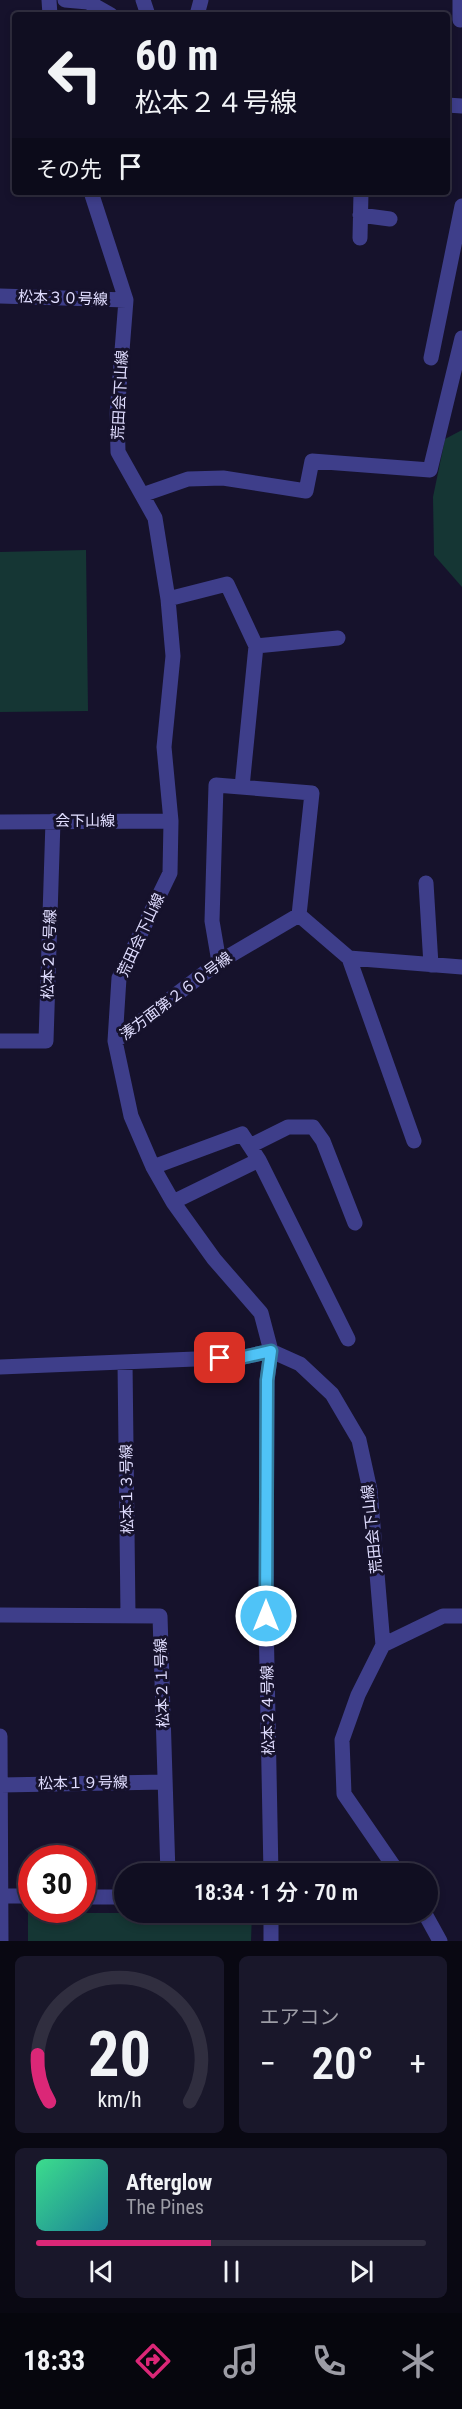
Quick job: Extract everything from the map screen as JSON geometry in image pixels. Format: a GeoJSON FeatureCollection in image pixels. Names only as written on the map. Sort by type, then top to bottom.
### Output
{"type":"FeatureCollection","features":[{"type":"Feature","properties":{"kind":"street"},"geometry":{"type":"LineString","coordinates":[[65,0],[88,2],[106,12]]}},
{"type":"Feature","properties":{"kind":"street"},"geometry":{"type":"LineString","coordinates":[[460,0],[460,20]]}},
{"type":"Feature","properties":{"kind":"street","name":"荒田会下山線"},"geometry":{"type":"LineString","coordinates":[[92,195],[126,300],[117,414],[118,452],[155,518],[168,599],[173,656],[164,747],[171,821],[170,873],[119,978],[115,1041],[131,1116],[153,1167],[173,1202],[214,1259],[261,1313],[271,1351],[300,1364],[332,1394],[359,1440],[370,1490],[383,1645]]}},
{"type":"Feature","properties":{"kind":"street"},"geometry":{"type":"LineString","coordinates":[[360,238],[361,195]]}},
{"type":"Feature","properties":{"kind":"street"},"geometry":{"type":"LineString","coordinates":[[431,358],[462,206]]}},
{"type":"Feature","properties":{"kind":"street"},"geometry":{"type":"LineString","coordinates":[[360,214],[390,219]]}},
{"type":"Feature","properties":{"kind":"street","name":"松本３０号線"},"geometry":{"type":"LineString","coordinates":[[0,296],[126,300]]}},
{"type":"Feature","properties":{"kind":"street"},"geometry":{"type":"LineString","coordinates":[[142,495],[188,479],[223,478],[306,491],[312,461],[430,470],[462,338]]}},
{"type":"Feature","properties":{"kind":"street"},"geometry":{"type":"LineString","coordinates":[[168,599],[227,584],[256,646],[242,787]]}},
{"type":"Feature","properties":{"kind":"street"},"geometry":{"type":"LineString","coordinates":[[256,646],[338,638]]}},
{"type":"Feature","properties":{"kind":"street"},"geometry":{"type":"LineString","coordinates":[[219,962],[212,921],[216,785],[312,793],[299,915],[349,958],[414,1141]]}},
{"type":"Feature","properties":{"kind":"street","name":"会下山線"},"geometry":{"type":"LineString","coordinates":[[0,822],[171,821]]}},
{"type":"Feature","properties":{"kind":"street","name":"松本２６号線"},"geometry":{"type":"LineString","coordinates":[[0,1041],[46,1041],[53,822]]}},
{"type":"Feature","properties":{"kind":"street"},"geometry":{"type":"LineString","coordinates":[[426,883],[431,965]]}},
{"type":"Feature","properties":{"kind":"street","name":"湊方面第２６０号線"},"geometry":{"type":"LineString","coordinates":[[115,1041],[219,962],[299,915]]}},
{"type":"Feature","properties":{"kind":"street"},"geometry":{"type":"LineString","coordinates":[[349,958],[462,967]]}},
{"type":"Feature","properties":{"kind":"street"},"geometry":{"type":"LineString","coordinates":[[252,1145],[288,1127],[313,1126],[323,1141],[355,1223]]}},
{"type":"Feature","properties":{"kind":"street"},"geometry":{"type":"LineString","coordinates":[[153,1167],[242,1134],[252,1145],[260,1160],[348,1339]]}},
{"type":"Feature","properties":{"kind":"street"},"geometry":{"type":"LineString","coordinates":[[173,1202],[260,1160]]}},
{"type":"Feature","properties":{"kind":"street"},"geometry":{"type":"LineString","coordinates":[[0,1367],[244,1357],[271,1351]]}},
{"type":"Feature","properties":{"kind":"street","name":"松本２４号線"},"geometry":{"type":"LineString","coordinates":[[271,1351],[267,1380],[266,1616],[271,1863]]}},
{"type":"Feature","properties":{"kind":"street","name":"松本１３号線"},"geometry":{"type":"LineString","coordinates":[[125,1362],[128,1615]]}},
{"type":"Feature","properties":{"kind":"street","name":"松本２１号線"},"geometry":{"type":"LineString","coordinates":[[0,1615],[160,1616],[168,1863]]}},
{"type":"Feature","properties":{"kind":"street"},"geometry":{"type":"LineString","coordinates":[[392,1863],[345,1794],[342,1740],[358,1695],[383,1645],[444,1616],[462,1616]]}},
{"type":"Feature","properties":{"kind":"street"},"geometry":{"type":"LineString","coordinates":[[0,1736],[2,1941]]}},
{"type":"Feature","properties":{"kind":"street","name":"松本１９号線"},"geometry":{"type":"LineString","coordinates":[[1,1785],[165,1782]]}},
{"type":"Feature","properties":{"kind":"street"},"geometry":{"type":"LineString","coordinates":[[1,1896],[18,1896]]}},
{"type":"Feature","properties":{"kind":"street"},"geometry":{"type":"LineString","coordinates":[[96,1897],[114,1897]]}},
{"type":"Feature","properties":{"kind":"street"},"geometry":{"type":"LineString","coordinates":[[271,1923],[271,1941]]}},
{"type":"Feature","properties":{"kind":"street"},"geometry":{"type":"LineString","coordinates":[[430,1923],[440,1941]]}},
{"type":"Feature","properties":{"kind":"green space"},"geometry":{"type":"Polygon","coordinates":[[[462,430],[462,587],[434,555],[433,497],[445,439],[462,430]]]}},
{"type":"Feature","properties":{"kind":"green space"},"geometry":{"type":"Polygon","coordinates":[[[86,550],[88,711],[0,712],[0,552],[86,550]]]}},
{"type":"Feature","properties":{"kind":"green space"},"geometry":{"type":"Polygon","coordinates":[[[96,1913],[114,1913],[114,1923],[252,1923],[251,1941],[28,1941],[28,1923],[96,1923],[96,1913]]]}},
{"type":"Feature","properties":{"kind":"route"},"geometry":{"type":"LineString","coordinates":[[220,1358],[244,1357],[271,1351],[267,1380],[266,1616]]}}]}
